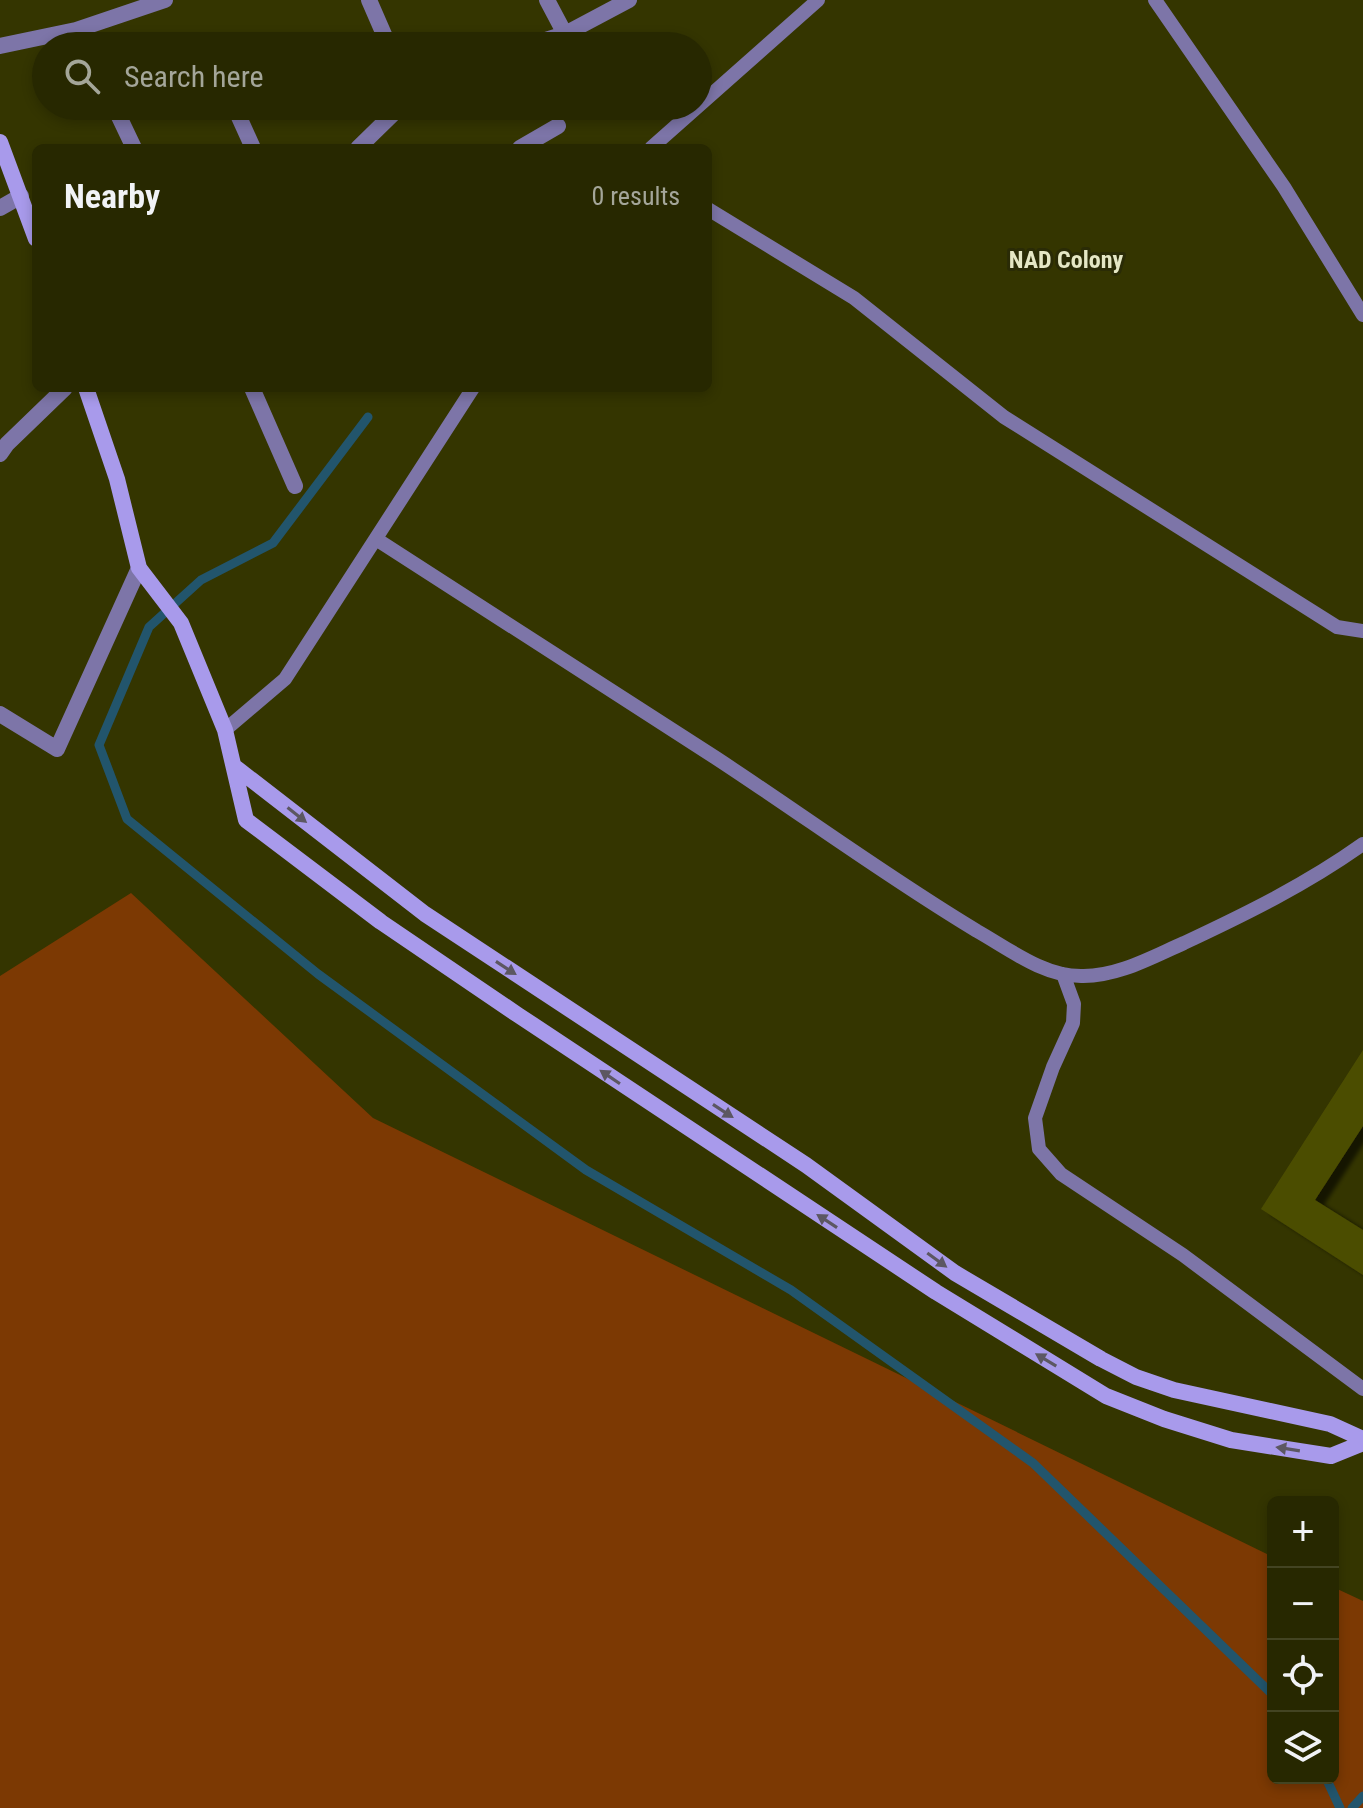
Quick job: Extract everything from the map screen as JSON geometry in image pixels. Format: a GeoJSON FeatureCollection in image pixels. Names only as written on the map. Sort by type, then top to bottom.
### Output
{"type":"FeatureCollection","features":[{"type":"Feature","properties":{"kind":"street"},"geometry":{"type":"LineString","coordinates":[[66,32],[165,0]]}},
{"type":"Feature","properties":{"kind":"street"},"geometry":{"type":"LineString","coordinates":[[369,0],[383,32]]}},
{"type":"Feature","properties":{"kind":"street"},"geometry":{"type":"LineString","coordinates":[[547,0],[564,32]]}},
{"type":"Feature","properties":{"kind":"street"},"geometry":{"type":"LineString","coordinates":[[569,32],[629,0]]}},
{"type":"Feature","properties":{"kind":"street"},"geometry":{"type":"LineString","coordinates":[[0,46],[32,39]]}},
{"type":"Feature","properties":{"kind":"street"},"geometry":{"type":"LineString","coordinates":[[121,120],[132,144]]}},
{"type":"Feature","properties":{"kind":"street"},"geometry":{"type":"LineString","coordinates":[[240,120],[251,144]]}},
{"type":"Feature","properties":{"kind":"street"},"geometry":{"type":"LineString","coordinates":[[362,144],[387,120]]}},
{"type":"Feature","properties":{"kind":"street"},"geometry":{"type":"LineString","coordinates":[[527,144],[558,126]]}},
{"type":"Feature","properties":{"kind":"street"},"geometry":{"type":"LineString","coordinates":[[0,142],[32,228]]}},
{"type":"Feature","properties":{"kind":"street"},"geometry":{"type":"LineString","coordinates":[[0,208],[21,196]]}},
{"type":"Feature","properties":{"kind":"street"},"geometry":{"type":"LineString","coordinates":[[0,454],[61,392]]}},
{"type":"Feature","properties":{"kind":"street"},"geometry":{"type":"LineString","coordinates":[[87,392],[117,479],[139,568],[181,623],[225,730],[246,820],[381,922],[796,1201],[1106,1396],[1164,1419],[1231,1440],[1331,1456],[1363,1441]]}},
{"type":"Feature","properties":{"kind":"street"},"geometry":{"type":"LineString","coordinates":[[254,392],[295,486]]}},
{"type":"Feature","properties":{"kind":"street"},"geometry":{"type":"LineString","coordinates":[[0,714],[57,749],[139,568]]}},
{"type":"Feature","properties":{"kind":"street"},"geometry":{"type":"LineString","coordinates":[[235,767],[425,914],[806,1165],[955,1273],[1136,1377],[1174,1390],[1330,1424],[1363,1441]]}},
{"type":"Feature","properties":{"kind":"lane"},"geometry":{"type":"LineString","coordinates":[[712,94],[818,0]]}},
{"type":"Feature","properties":{"kind":"lane"},"geometry":{"type":"LineString","coordinates":[[1155,0],[1284,187],[1363,315]]}},
{"type":"Feature","properties":{"kind":"lane"},"geometry":{"type":"LineString","coordinates":[[656,144],[683,120]]}},
{"type":"Feature","properties":{"kind":"lane"},"geometry":{"type":"LineString","coordinates":[[712,211],[854,298],[1004,417],[1337,627],[1363,631]]}},
{"type":"Feature","properties":{"kind":"lane"},"geometry":{"type":"LineString","coordinates":[[225,730],[285,679],[470,392]]}},
{"type":"Feature","properties":{"kind":"lane"},"geometry":{"type":"LineString","coordinates":[[376,539],[717,758],[910,890],[1032,963],[1063,974],[1111,973],[1159,954],[1324,872],[1363,844]]}},
{"type":"Feature","properties":{"kind":"lane"},"geometry":{"type":"LineString","coordinates":[[1063,974],[1074,1004],[1073,1023],[1035,1118],[1039,1149],[1061,1174],[1183,1255],[1363,1389]]}},
{"type":"Feature","properties":{"kind":"shaded area"},"geometry":{"type":"Polygon","coordinates":[[[131,893],[373,1118],[1267,1554],[1267,1784],[1339,1784],[1339,1590],[1363,1601],[1363,1808],[0,1808],[0,976],[131,893]]]}},
{"type":"Feature","properties":{"kind":"building"},"geometry":{"type":"Polygon","coordinates":[[[1363,1050],[1363,1126],[1315,1200],[1363,1230],[1363,1275],[1261,1209],[1363,1050]]]}},
{"type":"Feature","properties":{"kind":"waterway"},"geometry":{"type":"LineString","coordinates":[[368,417],[273,543],[201,580],[149,627],[99,745],[127,819],[318,974],[586,1170],[791,1290],[1033,1463],[1267,1689]]}},
{"type":"Feature","properties":{"kind":"waterway"},"geometry":{"type":"LineString","coordinates":[[1329,1784],[1340,1808]]}},
{"type":"Feature","properties":{"kind":"waterway"},"geometry":{"type":"LineString","coordinates":[[1352,1808],[1363,1796]]}},
{"type":"Feature","properties":{"kind":"district","name":"NAD Colony"},"geometry":{"type":"Point","coordinates":[1066,260]}}]}
